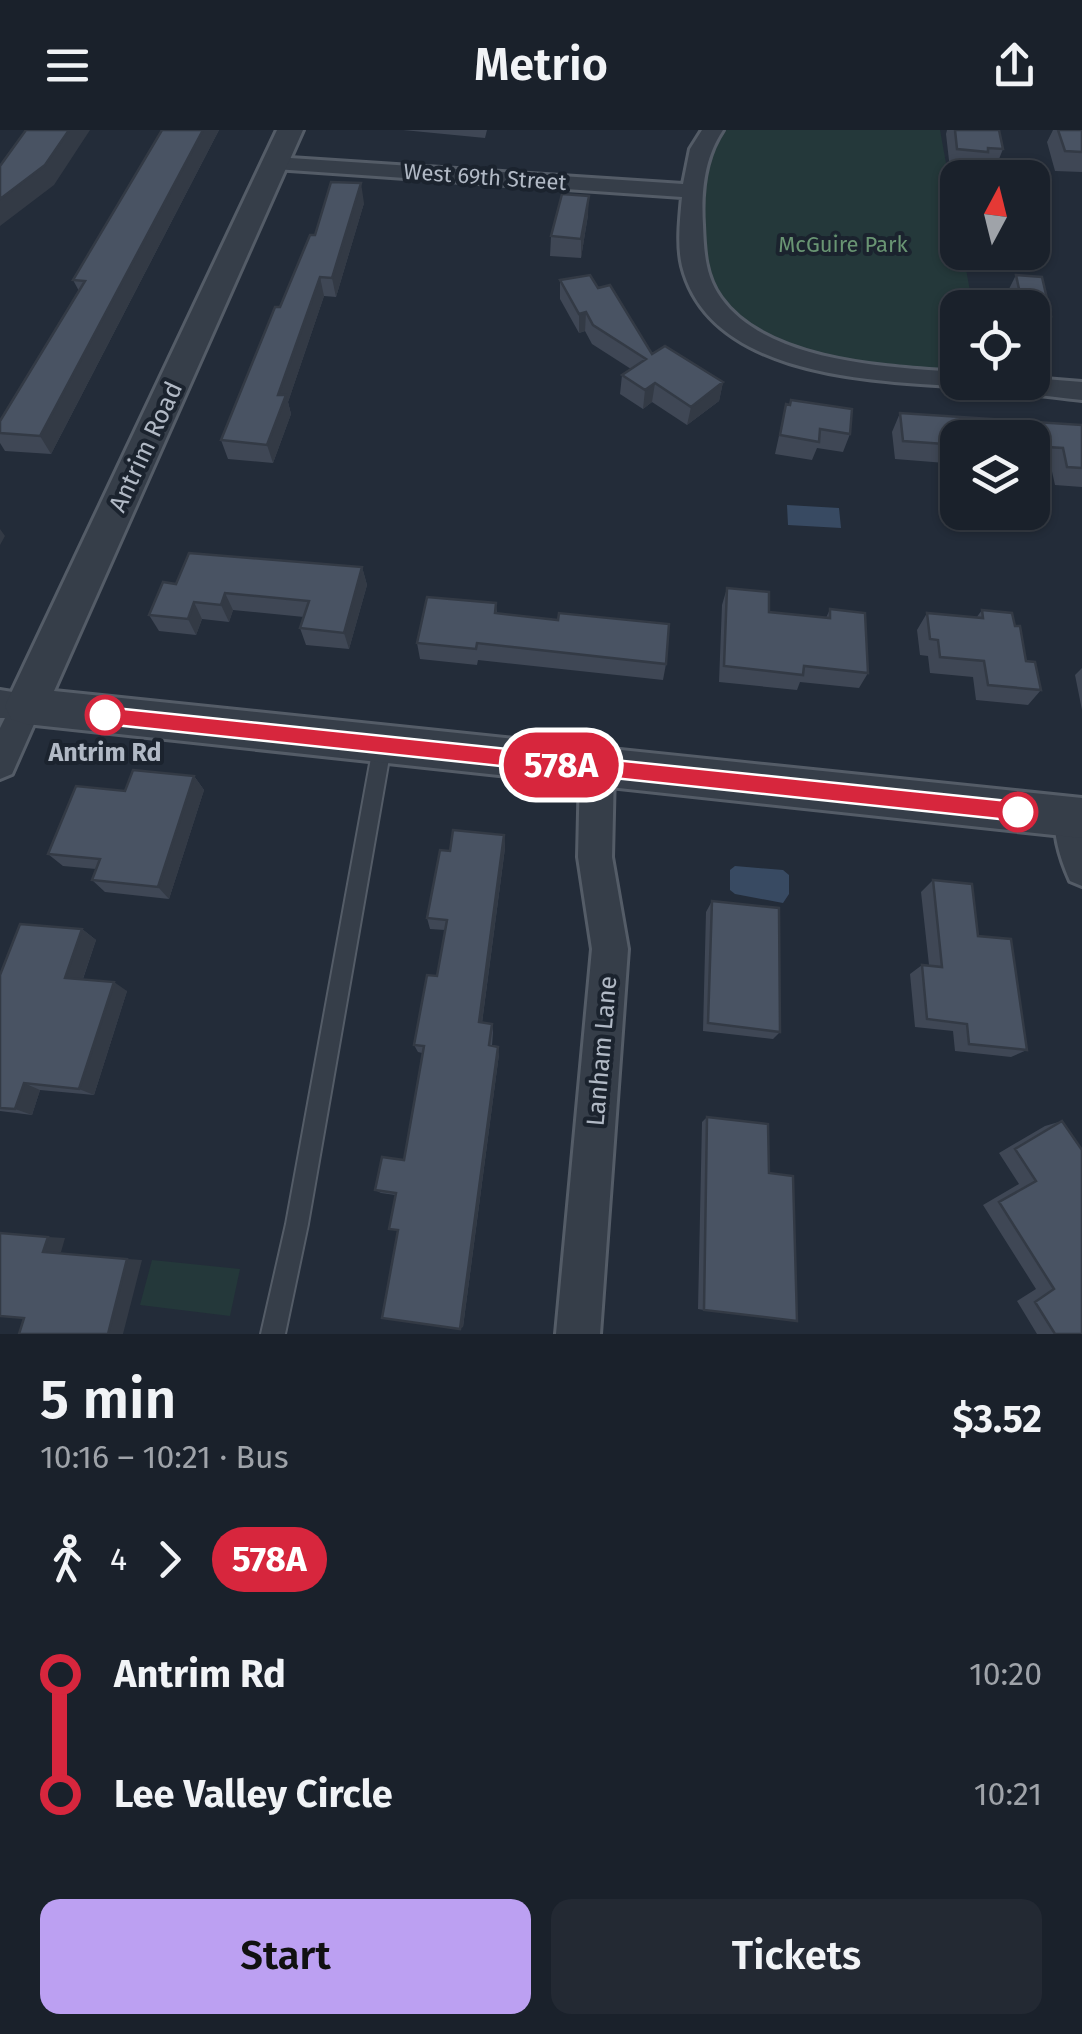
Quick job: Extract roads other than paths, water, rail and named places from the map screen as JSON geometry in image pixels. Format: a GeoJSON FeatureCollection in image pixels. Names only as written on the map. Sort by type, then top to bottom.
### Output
{"type":"FeatureCollection","features":[{"type":"Feature","properties":{"kind":"street","name":"Antrim Road"},"geometry":{"type":"LineString","coordinates":[[0,764],[13,705],[290,130]]}},
{"type":"Feature","properties":{"kind":"street"},"geometry":{"type":"LineString","coordinates":[[713,130],[703,141],[696,160],[688,245],[692,269],[703,293],[724,316],[754,338],[831,368],[940,379]]}},
{"type":"Feature","properties":{"kind":"street","name":"West 69th Street"},"geometry":{"type":"LineString","coordinates":[[276,163],[694,191]]}},
{"type":"Feature","properties":{"kind":"street"},"geometry":{"type":"LineString","coordinates":[[1050,388],[1082,391]]}},
{"type":"Feature","properties":{"kind":"street"},"geometry":{"type":"LineString","coordinates":[[13,705],[1076,818],[1082,869]]}},
{"type":"Feature","properties":{"kind":"street","name":"Lanham Lane"},"geometry":{"type":"LineString","coordinates":[[578,1334],[610,949],[596,857],[597,769]]}},
{"type":"Feature","properties":{"kind":"lane"},"geometry":{"type":"LineString","coordinates":[[273,1334],[298,1224],[382,747]]}},
{"type":"Feature","properties":{"kind":"water"},"geometry":{"type":"Polygon","coordinates":[[[787,505],[839,508],[841,528],[788,525],[787,505]]]}},
{"type":"Feature","properties":{"kind":"water"},"geometry":{"type":"Polygon","coordinates":[[[735,866],[783,870],[789,875],[789,894],[783,903],[735,894],[730,890],[730,870],[735,866]]]}},
{"type":"Feature","properties":{"kind":"place","name":"Antrim Rd"},"geometry":{"type":"Point","coordinates":[105,715]}},
{"type":"Feature","properties":{"kind":"park label","name":"McGuire Park"},"geometry":{"type":"Point","coordinates":[843,244]}}]}
